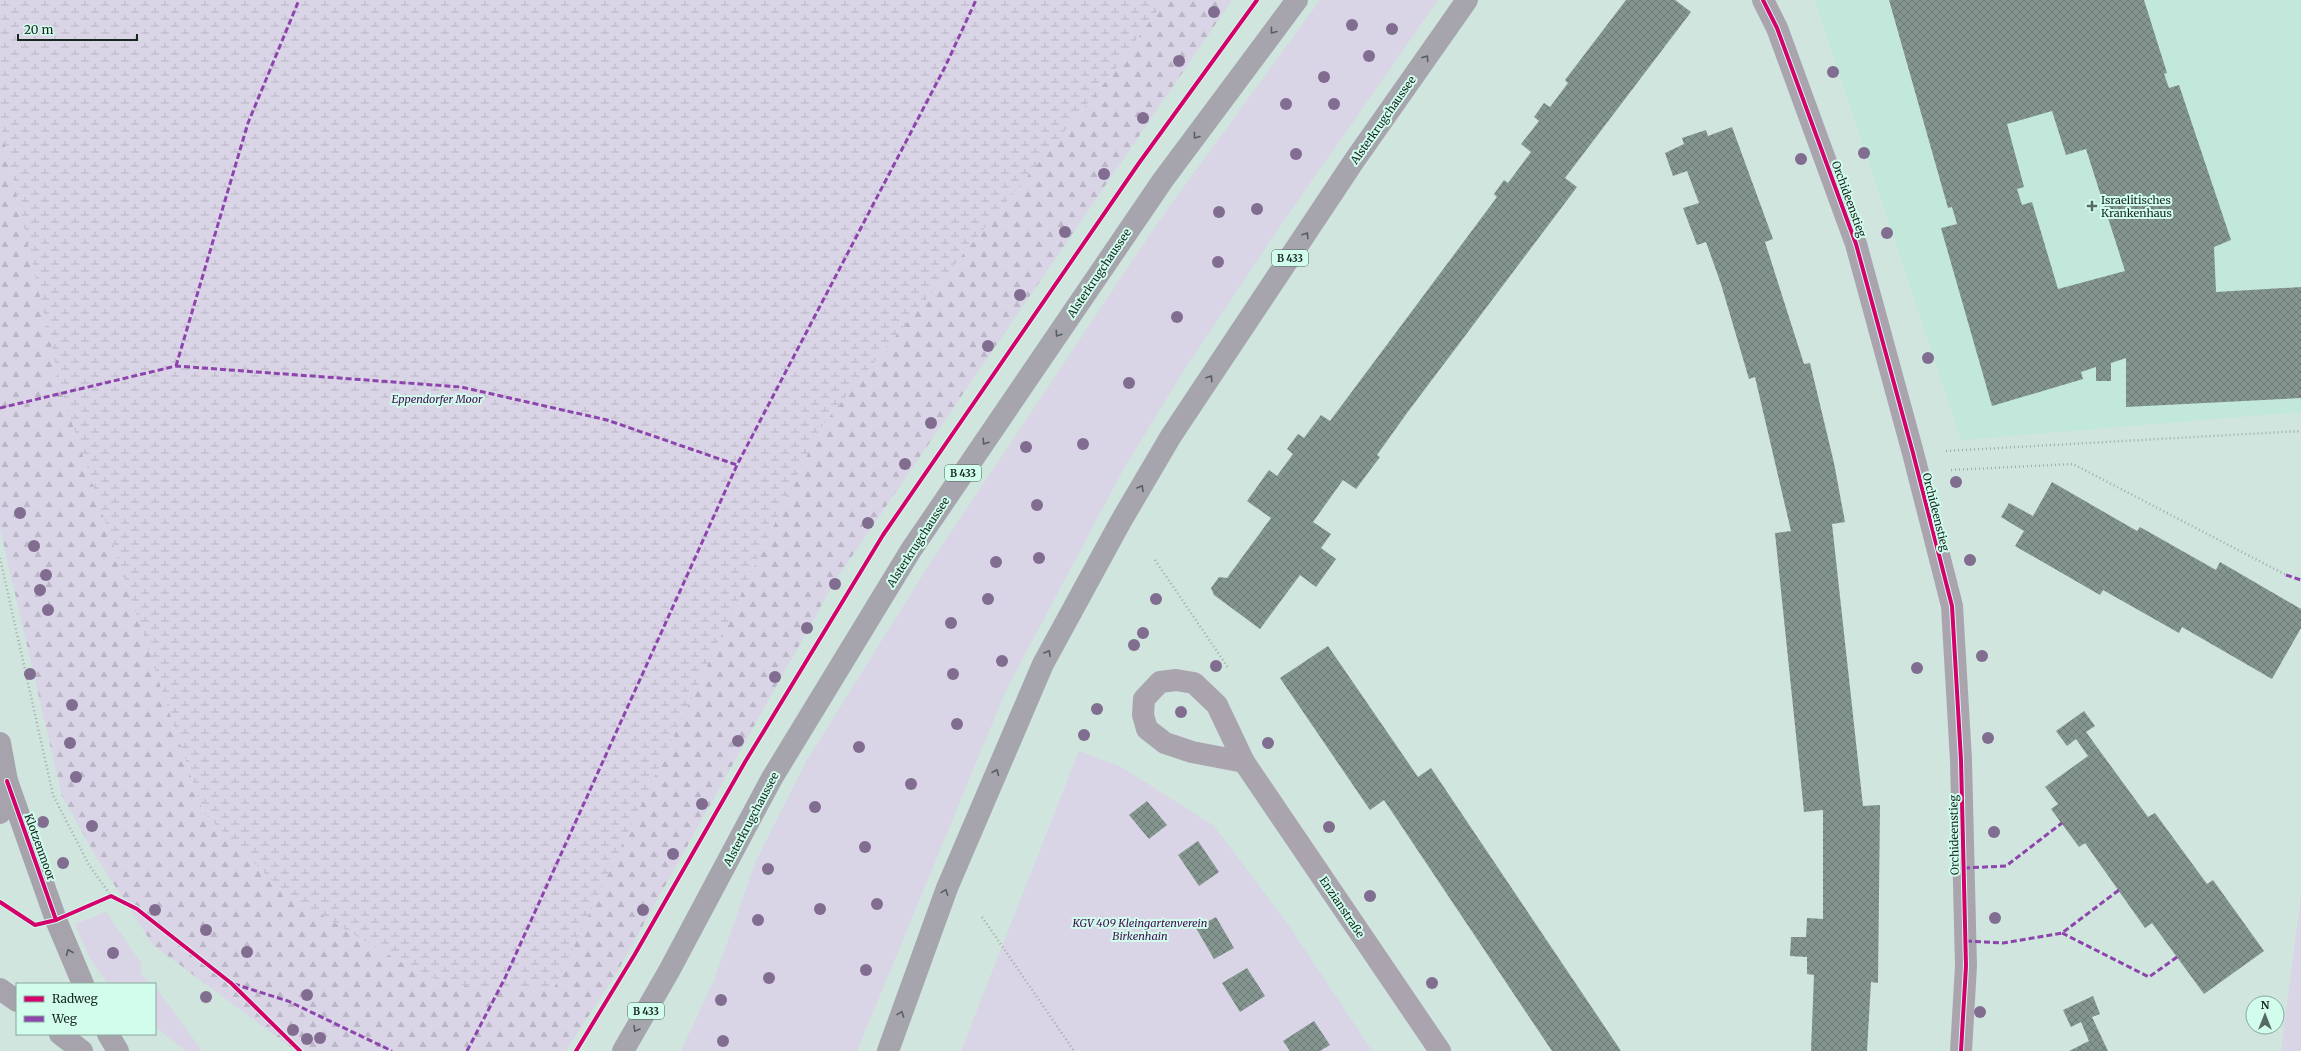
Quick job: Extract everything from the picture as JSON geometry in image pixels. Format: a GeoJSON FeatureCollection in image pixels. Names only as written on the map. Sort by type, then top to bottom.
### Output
{"type":"FeatureCollection","features":[{"type":"Feature","properties":{"kind":"main road","name":"Alsterkrugchaussee"},"geometry":{"type":"LineString","coordinates":[[623,1051],[670,971],[772,778],[911,550],[1163,180],[1297,0]]}},
{"type":"Feature","properties":{"kind":"main road","name":"Alsterkrugchaussee"},"geometry":{"type":"LineString","coordinates":[[888,1051],[946,888],[1043,664],[1117,528],[1171,436],[1354,161],[1467,0]]}},
{"type":"Feature","properties":{"kind":"street","name":"Orchideenstieg"},"geometry":{"type":"LineString","coordinates":[[1763,0],[1777,28],[1856,244],[1952,606],[1961,760],[1966,966],[1961,1051]]}},
{"type":"Feature","properties":{"kind":"street","name":"Enzianstraße"},"geometry":{"type":"LineString","coordinates":[[1244,762],[1192,752],[1165,743],[1147,729],[1143,715],[1144,699],[1160,682],[1176,680],[1194,683],[1217,706],[1244,762],[1440,1051]]}},
{"type":"Feature","properties":{"kind":"street","name":"Klotzenmoor"},"geometry":{"type":"LineString","coordinates":[[0,744],[7,781],[56,920],[83,983]]}},
{"type":"Feature","properties":{"kind":"street","name":"Klotzenmoor"},"geometry":{"type":"LineString","coordinates":[[0,813],[7,781]]}},
{"type":"Feature","properties":{"kind":"street"},"geometry":{"type":"LineString","coordinates":[[0,989],[16,1000]]}},
{"type":"Feature","properties":{"kind":"street"},"geometry":{"type":"LineString","coordinates":[[61,1035],[82,1051]]}},
{"type":"Feature","properties":{"kind":"street"},"geometry":{"type":"LineString","coordinates":[[109,1035],[118,1051]]}},
{"type":"Feature","properties":{"kind":"path"},"geometry":{"type":"LineString","coordinates":[[1915,463],[2301,430]]}},
{"type":"Feature","properties":{"kind":"path"},"geometry":{"type":"LineString","coordinates":[[1915,463],[2073,464],[2286,575]]}},
{"type":"Feature","properties":{"kind":"path"},"geometry":{"type":"LineString","coordinates":[[0,558],[54,795],[88,864],[111,896]]}},
{"type":"Feature","properties":{"kind":"path"},"geometry":{"type":"LineString","coordinates":[[1155,560],[1232,673],[1217,706]]}},
{"type":"Feature","properties":{"kind":"path"},"geometry":{"type":"LineString","coordinates":[[982,917],[1074,1051]]}},
{"type":"Feature","properties":{"kind":"shaded area","name":"Israelitisches Krankenhaus"},"geometry":{"type":"Polygon","coordinates":[[[1815,0],[2301,0],[2301,412],[1961,440],[1815,0]]]}},
{"type":"Feature","properties":{"kind":"green space","name":"Eppendorfer Moor"},"geometry":{"type":"Polygon","coordinates":[[[0,0],[1165,0],[1114,71],[820,428],[554,988],[479,989],[424,976],[286,894],[203,812],[63,396],[0,122],[0,0]]]}},
{"type":"Feature","properties":{"kind":"green space"},"geometry":{"type":"Polygon","coordinates":[[[1165,0],[1232,0],[835,581],[617,972],[566,1051],[296,1051],[153,945],[95,855],[62,796],[0,529],[0,122],[63,396],[203,812],[554,988],[820,428],[1114,71],[1165,0]]]}},
{"type":"Feature","properties":{"kind":"green space"},"geometry":{"type":"Polygon","coordinates":[[[1320,0],[1438,0],[1276,232],[1182,373],[1123,470],[1006,690],[857,1051],[681,1051],[714,980],[756,861],[807,760],[929,565],[1159,221],[1320,0]]]}},
{"type":"Feature","properties":{"kind":"green space","name":"KGV 409 Kleingartenverein Birkenhain"},"geometry":{"type":"Polygon","coordinates":[[[1079,751],[1121,767],[1214,826],[1287,923],[1372,1051],[961,1051],[1079,751]]]}},
{"type":"Feature","properties":{"kind":"green space"},"geometry":{"type":"Polygon","coordinates":[[[2301,896],[2301,1051],[2281,1051],[2283,1035],[2285,1035],[2285,1020],[2301,896]]]}},
{"type":"Feature","properties":{"kind":"green space"},"geometry":{"type":"Polygon","coordinates":[[[106,912],[141,963],[141,974],[151,983],[107,983],[89,957],[75,924],[106,912]]]}},
{"type":"Feature","properties":{"kind":"green space"},"geometry":{"type":"Polygon","coordinates":[[[156,987],[202,1051],[186,1051],[156,1028],[156,987]]]}},
{"type":"Feature","properties":{"kind":"building"},"geometry":{"type":"Polygon","coordinates":[[[1626,0],[1675,0],[1691,12],[1565,178],[1577,187],[1407,413],[1377,455],[1380,457],[1356,489],[1343,480],[1313,522],[1331,534],[1321,548],[1336,559],[1316,587],[1300,575],[1260,629],[1214,595],[1211,588],[1219,577],[1227,578],[1271,518],[1247,501],[1269,470],[1277,476],[1293,454],[1287,449],[1298,434],[1304,438],[1321,415],[1330,421],[1497,197],[1494,194],[1504,180],[1508,183],[1531,152],[1521,144],[1539,121],[1534,117],[1544,103],[1550,107],[1568,83],[1565,80],[1626,0]]]}},
{"type":"Feature","properties":{"kind":"building"},"geometry":{"type":"Polygon","coordinates":[[[1889,0],[2144,0],[2167,73],[2164,74],[2169,88],[2179,85],[2231,240],[2214,247],[2216,292],[2301,287],[2301,398],[2126,407],[2126,358],[2111,363],[2111,381],[2096,381],[2096,367],[2081,372],[2083,379],[1992,406],[1941,228],[1957,224],[1952,207],[1948,208],[1889,0]],[[2052,111],[2007,124],[2024,187],[2017,189],[2022,205],[2032,202],[2058,289],[2125,271],[2086,149],[2066,155],[2052,111]]]}},
{"type":"Feature","properties":{"kind":"building"},"geometry":{"type":"Polygon","coordinates":[[[1732,127],[1773,239],[1765,242],[1804,364],[1810,363],[1834,463],[1845,522],[1832,524],[1863,806],[1880,805],[1878,983],[1871,982],[1867,1051],[1811,1051],[1814,975],[1807,974],[1807,957],[1790,956],[1791,937],[1806,937],[1807,918],[1823,919],[1823,810],[1804,812],[1775,533],[1791,531],[1755,377],[1749,379],[1721,284],[1706,242],[1697,245],[1683,208],[1699,203],[1687,171],[1673,176],[1665,153],[1684,144],[1682,138],[1706,130],[1708,136],[1732,127]]]}},
{"type":"Feature","properties":{"kind":"building"},"geometry":{"type":"Polygon","coordinates":[[[2052,482],[2137,531],[2140,527],[2216,570],[2220,562],[2301,609],[2301,628],[2272,679],[2182,627],[2179,633],[2103,590],[2100,595],[2015,546],[2024,531],[2001,517],[2009,503],[2033,516],[2052,482]]]}},
{"type":"Feature","properties":{"kind":"building"},"geometry":{"type":"Polygon","coordinates":[[[1328,646],[1418,777],[1431,768],[1621,1051],[1552,1051],[1384,800],[1370,810],[1280,678],[1328,646]]]}},
{"type":"Feature","properties":{"kind":"building"},"geometry":{"type":"Polygon","coordinates":[[[2084,711],[2095,726],[2086,732],[2148,817],[2155,813],[2207,884],[2213,880],[2264,951],[2204,994],[2152,923],[2145,928],[2085,843],[2079,847],[2051,809],[2058,804],[2045,787],[2088,756],[2076,739],[2067,746],[2056,731],[2084,711]]]}},
{"type":"Feature","properties":{"kind":"building"},"geometry":{"type":"Polygon","coordinates":[[[1147,801],[1167,825],[1149,839],[1129,815],[1147,801]]]}},
{"type":"Feature","properties":{"kind":"building"},"geometry":{"type":"Polygon","coordinates":[[[1198,841],[1219,872],[1199,886],[1178,855],[1198,841]]]}},
{"type":"Feature","properties":{"kind":"building"},"geometry":{"type":"Polygon","coordinates":[[[1216,917],[1234,948],[1214,959],[1196,928],[1216,917]]]}},
{"type":"Feature","properties":{"kind":"building"},"geometry":{"type":"Polygon","coordinates":[[[1247,968],[1265,996],[1240,1012],[1222,983],[1247,968]]]}},
{"type":"Feature","properties":{"kind":"building"},"geometry":{"type":"Polygon","coordinates":[[[2093,996],[2100,1014],[2092,1017],[2108,1051],[2069,1051],[2089,1041],[2081,1022],[2071,1027],[2063,1010],[2093,996]]]}},
{"type":"Feature","properties":{"kind":"building"},"geometry":{"type":"Polygon","coordinates":[[[1314,1021],[1330,1045],[1320,1051],[1290,1051],[1283,1041],[1314,1021]]]}},
{"type":"Feature","properties":{"kind":"marked path"},"geometry":{"type":"LineString","coordinates":[[176,366],[248,123],[299,0]]}},
{"type":"Feature","properties":{"kind":"marked path"},"geometry":{"type":"LineString","coordinates":[[467,1051],[505,978],[737,465],[945,67],[976,0]]}},
{"type":"Feature","properties":{"kind":"marked path"},"geometry":{"type":"LineString","coordinates":[[0,408],[176,366],[461,387],[607,420],[737,465]]}},
{"type":"Feature","properties":{"kind":"marked path"},"geometry":{"type":"LineString","coordinates":[[2286,575],[2301,580]]}},
{"type":"Feature","properties":{"kind":"marked path"},"geometry":{"type":"LineString","coordinates":[[1964,868],[2006,866],[2062,823]]}},
{"type":"Feature","properties":{"kind":"marked path"},"geometry":{"type":"LineString","coordinates":[[1966,941],[2003,943],[2062,933],[2119,890]]}},
{"type":"Feature","properties":{"kind":"marked path"},"geometry":{"type":"LineString","coordinates":[[2062,933],[2149,977],[2177,957]]}},
{"type":"Feature","properties":{"kind":"marked path"},"geometry":{"type":"LineString","coordinates":[[234,984],[288,1001],[392,1051]]}},
{"type":"Feature","properties":{"kind":"cycle path"},"geometry":{"type":"LineString","coordinates":[[576,1051],[635,954],[745,762],[883,535],[1139,163],[1257,0]]}},
{"type":"Feature","properties":{"kind":"cycle path"},"geometry":{"type":"LineString","coordinates":[[1763,0],[1777,28],[1856,244],[1913,453],[1952,606],[1961,760],[1966,966],[1961,1051]]}},
{"type":"Feature","properties":{"kind":"cycle path"},"geometry":{"type":"LineString","coordinates":[[7,781],[56,920]]}},
{"type":"Feature","properties":{"kind":"cycle path"},"geometry":{"type":"LineString","coordinates":[[0,902],[35,925],[56,920],[111,896],[137,909],[231,983],[300,1051]]}},
{"type":"Feature","properties":{"kind":"place","name":"Israelitisches Krankenhaus"},"geometry":{"type":"Point","coordinates":[2092,206]}}]}
